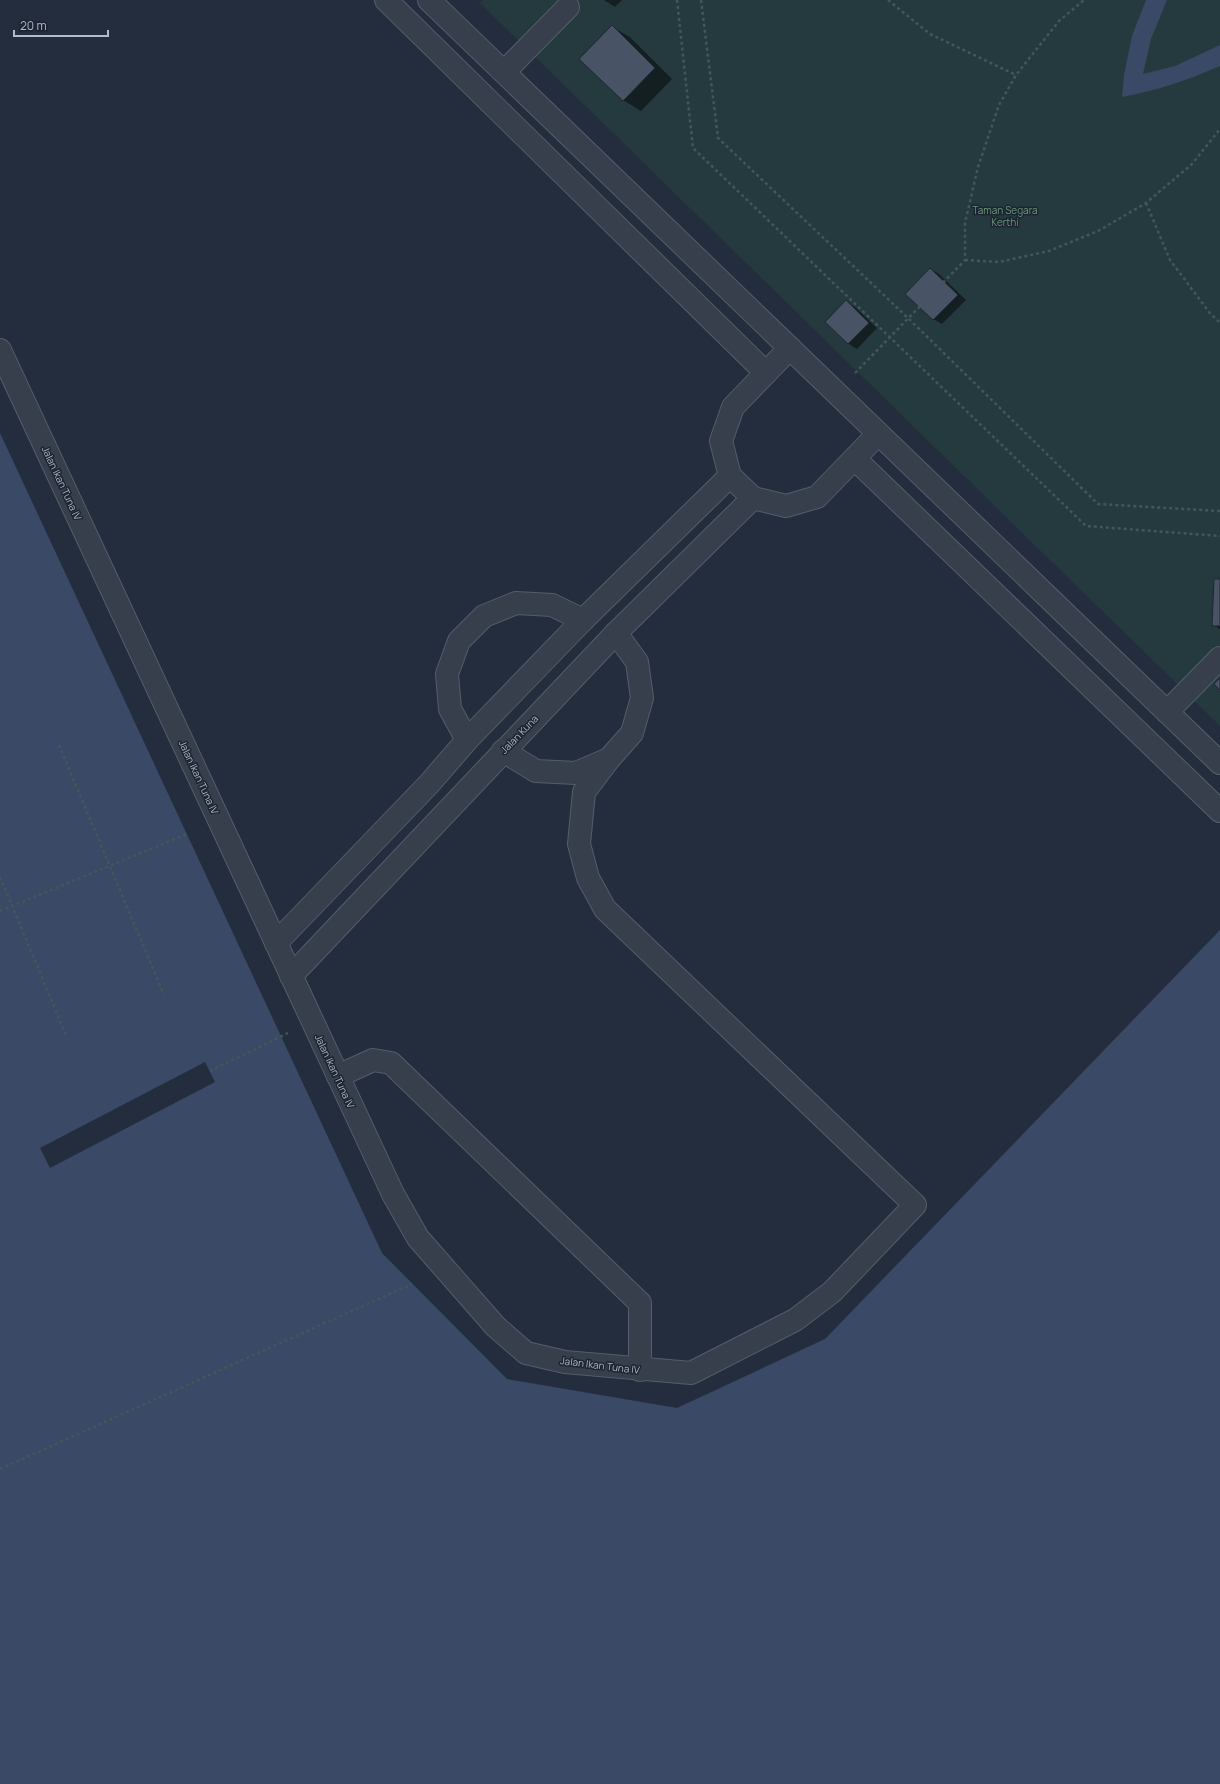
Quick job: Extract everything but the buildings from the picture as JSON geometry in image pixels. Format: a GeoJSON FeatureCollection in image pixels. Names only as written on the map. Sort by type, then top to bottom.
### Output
{"type":"FeatureCollection","features":[{"type":"Feature","properties":{"kind":"lane"},"geometry":{"type":"LineString","coordinates":[[386,0],[766,373]]}},
{"type":"Feature","properties":{"kind":"lane"},"geometry":{"type":"LineString","coordinates":[[410,23],[430,0],[1220,763]]}},
{"type":"Feature","properties":{"kind":"lane"},"geometry":{"type":"LineString","coordinates":[[504,72],[568,6]]}},
{"type":"Feature","properties":{"kind":"lane"},"geometry":{"type":"LineString","coordinates":[[790,348],[732,407],[721,441],[730,476],[753,498],[786,506],[817,497],[878,434]]}},
{"type":"Feature","properties":{"kind":"lane","name":"Jalan Ikan Tuna IV"},"geometry":{"type":"LineString","coordinates":[[0,350],[393,1194],[418,1238],[496,1327],[526,1353],[565,1362],[640,1370],[691,1373],[794,1320],[832,1292],[915,1205],[605,909],[588,878],[579,844],[584,792],[609,759]]}},
{"type":"Feature","properties":{"kind":"lane"},"geometry":{"type":"LineString","coordinates":[[855,459],[1220,811]]}},
{"type":"Feature","properties":{"kind":"lane"},"geometry":{"type":"LineString","coordinates":[[276,943],[429,784],[467,740],[583,620],[730,476]]}},
{"type":"Feature","properties":{"kind":"lane","name":"Jalan Kuna"},"geometry":{"type":"LineString","coordinates":[[291,976],[453,807],[503,751],[616,633],[753,498]]}},
{"type":"Feature","properties":{"kind":"lane"},"geometry":{"type":"LineString","coordinates":[[467,740],[450,709],[448,688],[447,674],[459,641],[484,616],[516,603],[552,605],[583,620]]}},
{"type":"Feature","properties":{"kind":"lane"},"geometry":{"type":"LineString","coordinates":[[503,751],[536,771],[576,773],[609,759],[632,732],[642,698],[636,662],[616,633]]}},
{"type":"Feature","properties":{"kind":"lane"},"geometry":{"type":"LineString","coordinates":[[1167,712],[1220,658]]}},
{"type":"Feature","properties":{"kind":"lane"},"geometry":{"type":"LineString","coordinates":[[429,784],[453,807]]}},
{"type":"Feature","properties":{"kind":"lane"},"geometry":{"type":"LineString","coordinates":[[338,1076],[372,1060],[391,1063],[640,1304],[640,1370]]}},
{"type":"Feature","properties":{"kind":"path"},"geometry":{"type":"LineString","coordinates":[[677,0],[693,148],[1086,526],[1220,536]]}},
{"type":"Feature","properties":{"kind":"path"},"geometry":{"type":"LineString","coordinates":[[701,0],[718,138],[908,318],[1098,504],[1220,511]]}},
{"type":"Feature","properties":{"kind":"path"},"geometry":{"type":"LineString","coordinates":[[888,0],[930,34],[1016,76]]}},
{"type":"Feature","properties":{"kind":"path"},"geometry":{"type":"LineString","coordinates":[[836,393],[965,260],[965,223],[978,167],[999,105],[1016,76],[1059,22],[1084,0]]}},
{"type":"Feature","properties":{"kind":"path"},"geometry":{"type":"LineString","coordinates":[[965,260],[999,262],[1049,251],[1098,231],[1146,203],[1192,164],[1220,129]]}},
{"type":"Feature","properties":{"kind":"path"},"geometry":{"type":"LineString","coordinates":[[1146,203],[1170,260],[1209,312],[1220,323]]}},
{"type":"Feature","properties":{"kind":"path"},"geometry":{"type":"LineString","coordinates":[[59,745],[164,995]]}},
{"type":"Feature","properties":{"kind":"path"},"geometry":{"type":"LineString","coordinates":[[0,910],[187,834]]}},
{"type":"Feature","properties":{"kind":"path"},"geometry":{"type":"LineString","coordinates":[[0,877],[66,1035]]}},
{"type":"Feature","properties":{"kind":"path"},"geometry":{"type":"LineString","coordinates":[[210,1071],[285,1034]]}},
{"type":"Feature","properties":{"kind":"path"},"geometry":{"type":"LineString","coordinates":[[0,1469],[412,1284]]}},
{"type":"Feature","properties":{"kind":"green space","name":"Taman Segara Kerthi"},"geometry":{"type":"Polygon","coordinates":[[[483,0],[1220,0],[1220,726],[480,3],[483,0]]]}},
{"type":"Feature","properties":{"kind":"water"},"geometry":{"type":"Polygon","coordinates":[[[1146,0],[1167,0],[1151,39],[1143,74],[1175,66],[1220,45],[1220,66],[1196,76],[1147,92],[1122,97],[1124,75],[1132,36],[1146,0]]]}},
{"type":"Feature","properties":{"kind":"water"},"geometry":{"type":"Polygon","coordinates":[[[0,433],[382,1253],[507,1379],[677,1408],[825,1339],[1220,930],[1220,1784],[0,1784],[0,433]]]}},
{"type":"Feature","properties":{"kind":"pier"},"geometry":{"type":"Polygon","coordinates":[[[205,1062],[215,1082],[50,1168],[40,1148],[205,1062]]]}}]}
